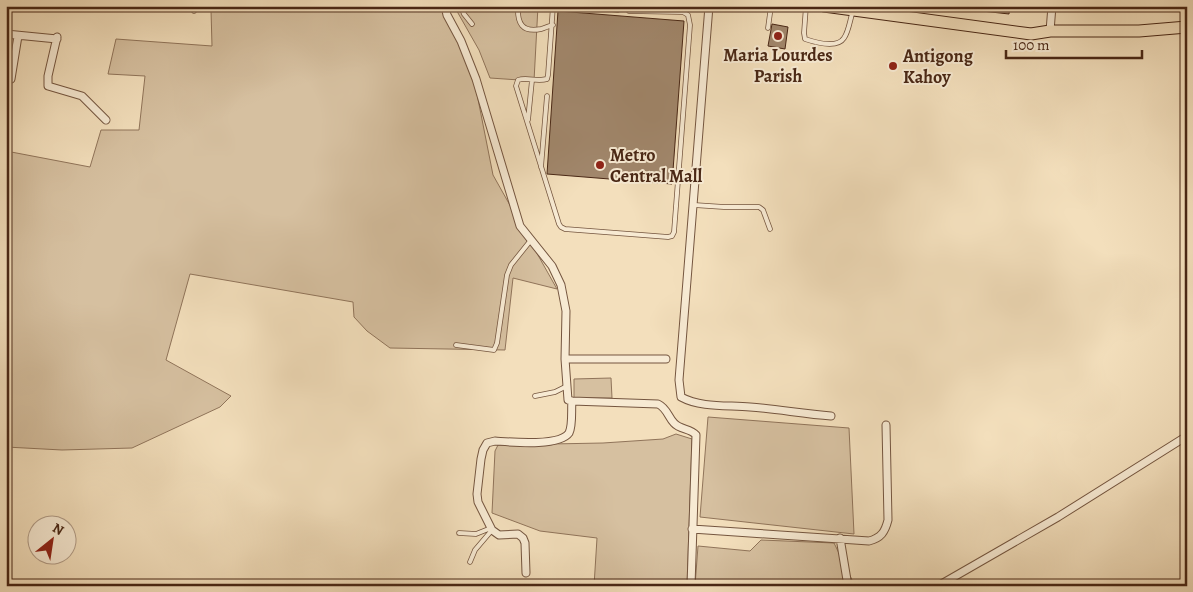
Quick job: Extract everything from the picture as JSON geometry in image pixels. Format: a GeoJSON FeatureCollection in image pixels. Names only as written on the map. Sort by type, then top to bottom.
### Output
{"type":"FeatureCollection","features":[{"type":"Feature","properties":{"kind":"main road"},"geometry":{"type":"LineString","coordinates":[[824,6],[1031,34],[1050,31],[1139,31],[1187,27]]}},
{"type":"Feature","properties":{"kind":"street"},"geometry":{"type":"LineString","coordinates":[[445,6],[447,15],[462,41],[476,79],[520,226],[552,266],[561,285],[566,311],[565,359],[568,400],[658,404],[662,406],[674,424],[693,432],[697,439],[691,586]]}},
{"type":"Feature","properties":{"kind":"street"},"geometry":{"type":"LineString","coordinates":[[709,6],[679,380],[681,397],[688,401],[705,404],[831,416]]}},
{"type":"Feature","properties":{"kind":"street"},"geometry":{"type":"LineString","coordinates":[[1050,31],[1052,6]]}},
{"type":"Feature","properties":{"kind":"street"},"geometry":{"type":"LineString","coordinates":[[6,34],[57,38],[48,76],[48,86],[82,96],[106,120]]}},
{"type":"Feature","properties":{"kind":"street"},"geometry":{"type":"LineString","coordinates":[[12,79],[18,36]]}},
{"type":"Feature","properties":{"kind":"street"},"geometry":{"type":"LineString","coordinates":[[565,359],[666,359]]}},
{"type":"Feature","properties":{"kind":"street"},"geometry":{"type":"LineString","coordinates":[[526,573],[525,543],[523,538],[518,534],[499,535],[492,529],[478,502],[477,494],[483,450],[487,443],[495,441],[546,442],[563,438],[568,434],[570,428],[572,401]]}},
{"type":"Feature","properties":{"kind":"street"},"geometry":{"type":"LineString","coordinates":[[692,529],[840,538],[869,542],[878,539],[886,531],[888,520],[886,425]]}},
{"type":"Feature","properties":{"kind":"street"},"geometry":{"type":"LineString","coordinates":[[938,586],[1058,516],[1187,436]]}},
{"type":"Feature","properties":{"kind":"street"},"geometry":{"type":"LineString","coordinates":[[840,538],[848,586]]}},
{"type":"Feature","properties":{"kind":"lane"},"geometry":{"type":"LineString","coordinates":[[461,6],[464,14],[472,24]]}},
{"type":"Feature","properties":{"kind":"lane"},"geometry":{"type":"LineString","coordinates":[[518,6],[517,18],[522,26],[542,29],[553,25]]}},
{"type":"Feature","properties":{"kind":"lane"},"geometry":{"type":"LineString","coordinates":[[553,6],[548,75],[543,80],[518,80],[516,86],[560,227],[574,230],[672,236],[674,232],[690,25],[688,15],[683,12],[629,11]]}},
{"type":"Feature","properties":{"kind":"lane"},"geometry":{"type":"LineString","coordinates":[[588,6],[618,10]]}},
{"type":"Feature","properties":{"kind":"lane"},"geometry":{"type":"LineString","coordinates":[[768,28],[771,6]]}},
{"type":"Feature","properties":{"kind":"lane"},"geometry":{"type":"LineString","coordinates":[[806,6],[805,39],[816,43],[833,43],[844,39],[853,10]]}},
{"type":"Feature","properties":{"kind":"lane"},"geometry":{"type":"LineString","coordinates":[[1084,6],[1187,8]]}},
{"type":"Feature","properties":{"kind":"lane"},"geometry":{"type":"LineString","coordinates":[[528,123],[532,80]]}},
{"type":"Feature","properties":{"kind":"lane"},"geometry":{"type":"LineString","coordinates":[[541,169],[547,96]]}},
{"type":"Feature","properties":{"kind":"lane"},"geometry":{"type":"LineString","coordinates":[[694,205],[760,207],[770,229]]}},
{"type":"Feature","properties":{"kind":"lane"},"geometry":{"type":"LineString","coordinates":[[456,345],[494,350],[497,344],[507,275],[512,265],[531,240]]}},
{"type":"Feature","properties":{"kind":"lane"},"geometry":{"type":"LineString","coordinates":[[535,396],[550,394],[567,386]]}},
{"type":"Feature","properties":{"kind":"lane"},"geometry":{"type":"LineString","coordinates":[[458,533],[476,534],[492,529]]}},
{"type":"Feature","properties":{"kind":"lane"},"geometry":{"type":"LineString","coordinates":[[470,562],[475,550],[492,529]]}},
{"type":"Feature","properties":{"kind":"shaded area"},"geometry":{"type":"Polygon","coordinates":[[[229,6],[447,6],[473,74],[493,175],[557,289],[513,278],[505,350],[390,348],[367,331],[354,317],[353,302],[190,274],[166,360],[231,396],[220,407],[132,448],[62,450],[6,447],[6,151],[90,167],[101,130],[139,130],[145,76],[108,74],[116,39],[212,46],[211,10],[228,10],[229,6]]]}},
{"type":"Feature","properties":{"kind":"shaded area"},"geometry":{"type":"Polygon","coordinates":[[[454,6],[538,6],[534,81],[490,78],[479,50],[454,6]]]}},
{"type":"Feature","properties":{"kind":"shaded area"},"geometry":{"type":"Polygon","coordinates":[[[611,378],[612,398],[574,398],[574,379],[611,378]]]}},
{"type":"Feature","properties":{"kind":"shaded area"},"geometry":{"type":"Polygon","coordinates":[[[708,417],[849,428],[854,534],[700,517],[708,417]]]}},
{"type":"Feature","properties":{"kind":"shaded area"},"geometry":{"type":"Polygon","coordinates":[[[676,434],[692,439],[687,586],[594,586],[597,538],[540,531],[492,513],[495,451],[498,445],[603,443],[663,439],[676,434]]]}},
{"type":"Feature","properties":{"kind":"shaded area"},"geometry":{"type":"Polygon","coordinates":[[[761,540],[834,543],[855,586],[695,586],[698,546],[750,551],[761,540]]]}},
{"type":"Feature","properties":{"kind":"building"},"geometry":{"type":"Polygon","coordinates":[[[982,6],[1010,6],[1009,14],[982,11],[982,6]]]}},
{"type":"Feature","properties":{"kind":"building"},"geometry":{"type":"Polygon","coordinates":[[[558,11],[684,21],[672,184],[547,174],[558,11]]]}},
{"type":"Feature","properties":{"kind":"building","name":"Maria Lourdes Parish"},"geometry":{"type":"Polygon","coordinates":[[[772,24],[788,27],[785,49],[768,46],[772,24]]]}},
{"type":"Feature","properties":{"kind":"place","name":"Maria Lourdes Parish"},"geometry":{"type":"Point","coordinates":[778,36]}},
{"type":"Feature","properties":{"kind":"place","name":"Antigong Kahoy"},"geometry":{"type":"Point","coordinates":[893,66]}},
{"type":"Feature","properties":{"kind":"place","name":"Metro Central Mall"},"geometry":{"type":"Point","coordinates":[600,165]}}]}
